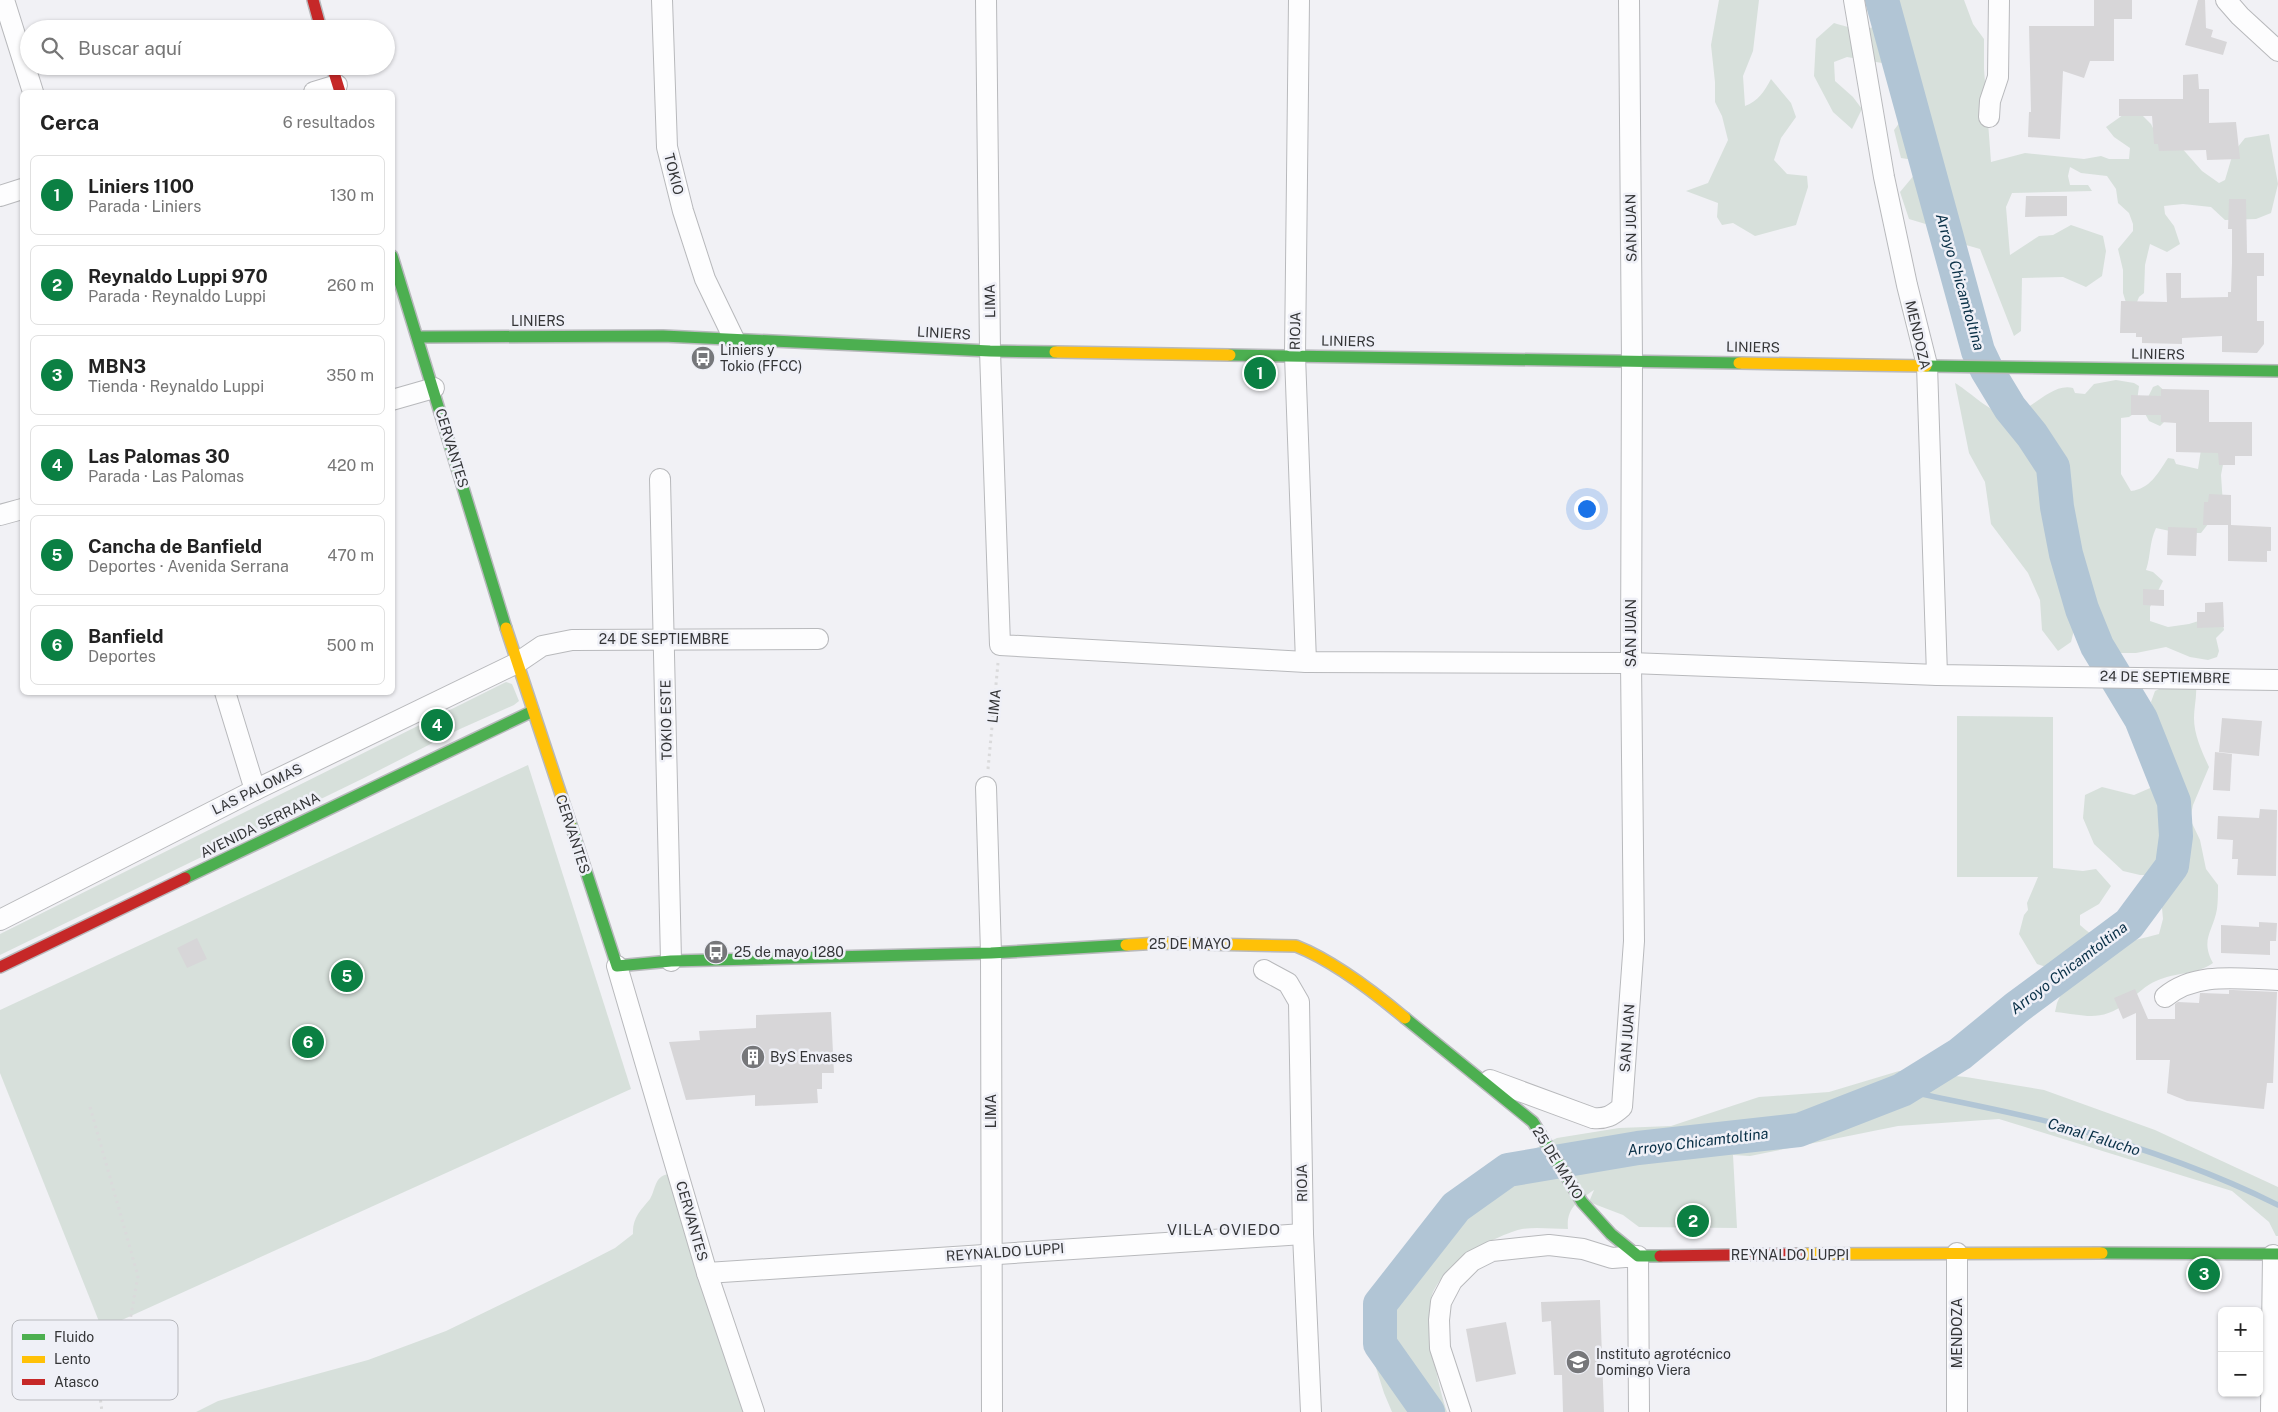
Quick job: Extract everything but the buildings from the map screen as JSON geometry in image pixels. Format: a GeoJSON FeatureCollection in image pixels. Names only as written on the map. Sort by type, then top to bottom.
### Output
{"type":"FeatureCollection","features":[{"type":"Feature","properties":{"kind":"street"},"geometry":{"type":"LineString","coordinates":[[4,0],[20,51]]}},
{"type":"Feature","properties":{"kind":"street"},"geometry":{"type":"LineString","coordinates":[[313,0],[319,20]]}},
{"type":"Feature","properties":{"kind":"street","name":"TOKIO"},"geometry":{"type":"LineString","coordinates":[[662,0],[667,146],[683,211],[705,279],[734,339]]}},
{"type":"Feature","properties":{"kind":"street","name":"LIMA"},"geometry":{"type":"LineString","coordinates":[[986,0],[990,350],[1000,645]]}},
{"type":"Feature","properties":{"kind":"street","name":"RIOJA"},"geometry":{"type":"LineString","coordinates":[[1299,0],[1295,355],[1306,662]]}},
{"type":"Feature","properties":{"kind":"street","name":"SAN JUAN"},"geometry":{"type":"LineString","coordinates":[[1475,1074],[1593,1118],[1603,1119],[1612,1116],[1622,1107],[1634,941],[1631,663],[1632,360],[1629,0]]}},
{"type":"Feature","properties":{"kind":"street","name":"MENDOZA"},"geometry":{"type":"LineString","coordinates":[[1854,0],[1884,177],[1907,286],[1927,365],[1937,675]]}},
{"type":"Feature","properties":{"kind":"street"},"geometry":{"type":"LineString","coordinates":[[1989,117],[1990,101],[1998,77],[1999,0]]}},
{"type":"Feature","properties":{"kind":"street"},"geometry":{"type":"LineString","coordinates":[[2226,0],[2240,16],[2278,51]]}},
{"type":"Feature","properties":{"kind":"street"},"geometry":{"type":"LineString","coordinates":[[28,75],[32,90]]}},
{"type":"Feature","properties":{"kind":"street"},"geometry":{"type":"LineString","coordinates":[[318,90],[336,81]]}},
{"type":"Feature","properties":{"kind":"street"},"geometry":{"type":"LineString","coordinates":[[0,196],[20,190]]}},
{"type":"Feature","properties":{"kind":"street","name":"CERVANTES"},"geometry":{"type":"LineString","coordinates":[[395,265],[517,663],[617,966],[707,1273],[754,1412]]}},
{"type":"Feature","properties":{"kind":"street","name":"LINIERS"},"geometry":{"type":"LineString","coordinates":[[418,337],[662,336],[990,350],[2278,371]]}},
{"type":"Feature","properties":{"kind":"street"},"geometry":{"type":"LineString","coordinates":[[395,399],[434,388]]}},
{"type":"Feature","properties":{"kind":"street","name":"TOKIO ESTE"},"geometry":{"type":"LineString","coordinates":[[660,479],[671,961]]}},
{"type":"Feature","properties":{"kind":"street"},"geometry":{"type":"LineString","coordinates":[[0,515],[20,509]]}},
{"type":"Feature","properties":{"kind":"street","name":"24 DE SEPTIEMBRE"},"geometry":{"type":"LineString","coordinates":[[517,663],[542,646],[557,642],[664,639],[818,639]]}},
{"type":"Feature","properties":{"kind":"street","name":"24 DE SEPTIEMBRE"},"geometry":{"type":"LineString","coordinates":[[1000,645],[1306,662],[1631,663],[1937,675],[2191,677],[2278,680]]}},
{"type":"Feature","properties":{"kind":"street","name":"LAS PALOMAS"},"geometry":{"type":"LineString","coordinates":[[0,920],[255,790],[517,663]]}},
{"type":"Feature","properties":{"kind":"street"},"geometry":{"type":"LineString","coordinates":[[226,695],[255,790]]}},
{"type":"Feature","properties":{"kind":"street","name":"AVENIDA SERRANA"},"geometry":{"type":"LineString","coordinates":[[0,967],[533,711]]}},
{"type":"Feature","properties":{"kind":"street","name":"LIMA"},"geometry":{"type":"LineString","coordinates":[[986,787],[991,953],[990,1253],[992,1412]]}},
{"type":"Feature","properties":{"kind":"street","name":"25 DE MAYO"},"geometry":{"type":"LineString","coordinates":[[617,966],[671,961],[991,953],[1159,943],[1296,946],[1311,952],[1381,998],[1533,1122],[1582,1202],[1612,1234],[1638,1256]]}},
{"type":"Feature","properties":{"kind":"street","name":"RIOJA"},"geometry":{"type":"LineString","coordinates":[[1264,970],[1288,983],[1299,1002],[1303,1234],[1311,1412]]}},
{"type":"Feature","properties":{"kind":"street"},"geometry":{"type":"LineString","coordinates":[[2165,997],[2183,984],[2204,979],[2278,980]]}},
{"type":"Feature","properties":{"kind":"street","name":"REYNALDO LUPPI"},"geometry":{"type":"LineString","coordinates":[[707,1273],[1303,1234]]}},
{"type":"Feature","properties":{"kind":"street","name":"REYNALDO LUPPI"},"geometry":{"type":"LineString","coordinates":[[1461,1412],[1440,1348],[1440,1302],[1452,1281],[1472,1261],[1492,1251],[1549,1245],[1583,1249],[1612,1258],[1638,1256],[1957,1254],[2275,1255]]}},
{"type":"Feature","properties":{"kind":"street","name":"MENDOZA"},"geometry":{"type":"LineString","coordinates":[[1957,1254],[1957,1412]]}},
{"type":"Feature","properties":{"kind":"street"},"geometry":{"type":"LineString","coordinates":[[2271,1412],[2275,1255]]}},
{"type":"Feature","properties":{"kind":"street"},"geometry":{"type":"LineString","coordinates":[[1638,1256],[1639,1412]]}},
{"type":"Feature","properties":{"kind":"path","name":"LIMA"},"geometry":{"type":"LineString","coordinates":[[986,787],[1000,645]]}},
{"type":"Feature","properties":{"kind":"path"},"geometry":{"type":"LineString","coordinates":[[90,1107],[138,1276],[130,1320]]}},
{"type":"Feature","properties":{"kind":"shaded area"},"geometry":{"type":"Polygon","coordinates":[[[1719,0],[1759,0],[1753,51],[1743,76],[1745,106],[1760,96],[1771,79],[1791,103],[1796,117],[1781,138],[1774,160],[1787,174],[1807,176],[1808,187],[1796,225],[1755,236],[1733,223],[1722,225],[1717,217],[1718,203],[1686,191],[1708,183],[1728,140],[1722,116],[1715,102],[1711,45],[1719,0]]]}},
{"type":"Feature","properties":{"kind":"shaded area"},"geometry":{"type":"Polygon","coordinates":[[[1880,0],[1964,0],[1973,24],[1984,39],[1984,69],[1991,162],[2025,153],[2084,159],[2101,156],[2109,159],[2129,159],[2130,148],[2114,137],[2106,127],[2130,110],[2138,111],[2151,124],[2156,134],[2180,146],[2202,171],[2219,183],[2225,180],[2233,153],[2245,138],[2269,134],[2278,184],[2271,213],[2256,219],[2225,220],[2211,207],[2183,204],[2164,206],[2165,214],[2174,226],[2180,244],[2167,252],[2150,244],[2145,265],[2144,293],[2139,297],[2135,307],[2127,306],[2123,293],[2123,270],[2118,249],[2133,231],[2133,224],[2129,213],[2118,203],[2116,189],[2107,176],[2081,173],[2070,167],[2068,176],[2070,185],[2088,185],[2092,191],[2012,193],[2006,207],[2010,255],[2039,236],[2053,235],[2071,225],[2103,236],[2106,251],[2102,276],[2086,287],[2063,277],[2022,278],[2021,331],[2014,336],[1980,249],[1966,245],[1952,232],[1909,219],[1900,192],[1920,168],[1920,161],[1901,158],[1894,130],[1910,109],[1902,87],[1882,63],[1847,57],[1834,62],[1835,81],[1853,97],[1862,109],[1852,129],[1833,112],[1814,76],[1816,39],[1834,23],[1866,29],[1884,22],[1880,0]]]}},
{"type":"Feature","properties":{"kind":"shaded area"},"geometry":{"type":"Polygon","coordinates":[[[2116,380],[2134,383],[2139,386],[2137,401],[2147,399],[2153,387],[2158,385],[2168,394],[2167,419],[2160,426],[2149,421],[2142,408],[2129,417],[2121,418],[2121,474],[2131,491],[2138,490],[2148,484],[2157,475],[2168,458],[2174,459],[2176,464],[2198,469],[2204,430],[2227,443],[2221,475],[2223,505],[2201,533],[2179,533],[2156,528],[2146,570],[2153,572],[2163,581],[2150,607],[2150,621],[2168,627],[2189,624],[2205,619],[2222,619],[2224,630],[2216,638],[2219,651],[2217,657],[2208,660],[2190,657],[2166,647],[2136,653],[2119,653],[2109,642],[2102,629],[2074,630],[2071,642],[2058,651],[2042,630],[2040,600],[2028,573],[1991,524],[1985,482],[1969,453],[1955,383],[1996,411],[2011,413],[2030,406],[2055,390],[2073,388],[2075,393],[2085,394],[2094,384],[2116,380]]]}},
{"type":"Feature","properties":{"kind":"shaded area"},"geometry":{"type":"Polygon","coordinates":[[[506,682],[512,684],[519,701],[514,705],[460,729],[364,778],[0,955],[0,934],[506,682]]]}},
{"type":"Feature","properties":{"kind":"shaded area"},"geometry":{"type":"Polygon","coordinates":[[[2169,684],[2196,686],[2195,731],[2209,767],[2193,805],[2190,819],[2200,840],[2206,869],[2218,885],[2217,909],[2207,941],[2209,955],[2213,963],[2200,970],[2163,978],[2152,983],[2118,1009],[2109,1013],[2084,1016],[2055,1012],[2061,994],[2052,969],[2037,964],[2019,934],[2024,915],[2028,910],[2027,903],[2038,877],[1957,877],[1957,716],[2053,717],[2053,868],[2083,871],[2096,869],[2111,886],[2099,904],[2080,915],[2080,925],[2099,938],[2117,942],[2127,941],[2159,934],[2163,919],[2159,875],[2140,875],[2123,871],[2094,844],[2083,818],[2085,795],[2102,787],[2134,795],[2171,779],[2171,763],[2151,702],[2155,691],[2169,684]]]}},
{"type":"Feature","properties":{"kind":"shaded area"},"geometry":{"type":"Polygon","coordinates":[[[528,765],[631,1089],[122,1320],[98,1320],[0,1073],[0,1010],[528,765]]]}},
{"type":"Feature","properties":{"kind":"shaded area"},"geometry":{"type":"Polygon","coordinates":[[[1899,1071],[1966,1077],[2044,1090],[2155,1130],[2278,1187],[2278,1236],[2276,1236],[2269,1222],[2232,1191],[1999,1119],[1898,1126],[1750,1156],[1733,1155],[1737,1228],[1639,1227],[1623,1215],[1589,1202],[1594,1190],[1571,1210],[1568,1229],[1522,1229],[1483,1245],[1457,1263],[1438,1284],[1432,1295],[1430,1306],[1433,1354],[1447,1412],[1392,1412],[1365,1333],[1376,1287],[1400,1253],[1455,1195],[1526,1153],[1557,1138],[1619,1128],[1671,1126],[1759,1097],[1829,1092],[1899,1071]]]}},
{"type":"Feature","properties":{"kind":"shaded area"},"geometry":{"type":"Polygon","coordinates":[[[668,1174],[749,1412],[196,1412],[218,1401],[368,1360],[446,1331],[576,1268],[615,1248],[633,1234],[634,1223],[638,1215],[650,1199],[660,1178],[668,1174]]]}},
{"type":"Feature","properties":{"kind":"waterway","name":"Arroyo Chicamtoltina"},"geometry":{"type":"LineString","coordinates":[[1428,1412],[1380,1344],[1380,1304],[1456,1207],[1508,1170],[1638,1148],[1799,1130],[1902,1090],[1960,1054],[2016,1008],[2129,924],[2172,866],[2176,836],[2174,802],[2141,719],[2097,646],[2082,609],[2066,554],[2057,507],[2053,467],[2032,435],[2010,408],[1978,351],[1882,0]]}},
{"type":"Feature","properties":{"kind":"waterway","name":"Canal Falucho"},"geometry":{"type":"LineString","coordinates":[[1902,1090],[2028,1117],[2096,1135],[2202,1171],[2278,1205]]}},
{"type":"Feature","properties":{"kind":"traffic: fast"},"geometry":{"type":"LineString","coordinates":[[395,266],[506,628]]}},
{"type":"Feature","properties":{"kind":"traffic: fast"},"geometry":{"type":"LineString","coordinates":[[418,337],[663,336],[990,351],[1055,352]]}},
{"type":"Feature","properties":{"kind":"traffic: fast"},"geometry":{"type":"LineString","coordinates":[[1230,355],[1739,363]]}},
{"type":"Feature","properties":{"kind":"traffic: fast"},"geometry":{"type":"LineString","coordinates":[[1926,366],[2278,371]]}},
{"type":"Feature","properties":{"kind":"traffic: fast"},"geometry":{"type":"LineString","coordinates":[[185,878],[533,711]]}},
{"type":"Feature","properties":{"kind":"traffic: fast"},"geometry":{"type":"LineString","coordinates":[[570,822],[617,966],[671,961],[991,953],[1126,945]]}},
{"type":"Feature","properties":{"kind":"traffic: fast"},"geometry":{"type":"LineString","coordinates":[[1405,1018],[1533,1122],[1582,1202],[1611,1234],[1638,1256],[1660,1256]]}},
{"type":"Feature","properties":{"kind":"traffic: fast"},"geometry":{"type":"LineString","coordinates":[[2102,1253],[2278,1254]]}},
{"type":"Feature","properties":{"kind":"traffic: slow"},"geometry":{"type":"LineString","coordinates":[[1055,352],[1230,355]]}},
{"type":"Feature","properties":{"kind":"traffic: slow"},"geometry":{"type":"LineString","coordinates":[[1739,363],[1926,366]]}},
{"type":"Feature","properties":{"kind":"traffic: slow"},"geometry":{"type":"LineString","coordinates":[[506,628],[570,822]]}},
{"type":"Feature","properties":{"kind":"traffic: slow"},"geometry":{"type":"LineString","coordinates":[[1126,945],[1159,943],[1296,946],[1339,969],[1405,1018]]}},
{"type":"Feature","properties":{"kind":"traffic: slow"},"geometry":{"type":"LineString","coordinates":[[1798,1254],[2102,1253]]}},
{"type":"Feature","properties":{"kind":"traffic: jam"},"geometry":{"type":"LineString","coordinates":[[313,0],[319,20]]}},
{"type":"Feature","properties":{"kind":"traffic: jam"},"geometry":{"type":"LineString","coordinates":[[335,75],[339,90]]}},
{"type":"Feature","properties":{"kind":"traffic: jam"},"geometry":{"type":"LineString","coordinates":[[0,967],[185,878]]}},
{"type":"Feature","properties":{"kind":"traffic: jam"},"geometry":{"type":"LineString","coordinates":[[1660,1256],[1798,1254]]}},
{"type":"Feature","properties":{"kind":"place","name":"Liniers y Tokio (FFCC)"},"geometry":{"type":"Point","coordinates":[703,358]}},
{"type":"Feature","properties":{"kind":"place","name":"Liniers 1100"},"geometry":{"type":"Point","coordinates":[1260,373]}},
{"type":"Feature","properties":{"kind":"place","name":"Las Palomas 30"},"geometry":{"type":"Point","coordinates":[437,725]}},
{"type":"Feature","properties":{"kind":"place","name":"25 de mayo 1280"},"geometry":{"type":"Point","coordinates":[716,952]}},
{"type":"Feature","properties":{"kind":"place","name":"Cancha de Banfield"},"geometry":{"type":"Point","coordinates":[347,976]}},
{"type":"Feature","properties":{"kind":"place","name":"Banfield"},"geometry":{"type":"Point","coordinates":[308,1042]}},
{"type":"Feature","properties":{"kind":"place","name":"ByS Envases"},"geometry":{"type":"Point","coordinates":[753,1057]}},
{"type":"Feature","properties":{"kind":"place","name":"Reynaldo Luppi 970"},"geometry":{"type":"Point","coordinates":[1693,1221]}},
{"type":"Feature","properties":{"kind":"place","name":"MBN3"},"geometry":{"type":"Point","coordinates":[2204,1274]}},
{"type":"Feature","properties":{"kind":"place","name":"Instituto agrotécnico Domingo Viera"},"geometry":{"type":"Point","coordinates":[1578,1362]}},
{"type":"Feature","properties":{"kind":"district","name":"VILLA OVIEDO"},"geometry":{"type":"Point","coordinates":[1224,1230]}}]}
